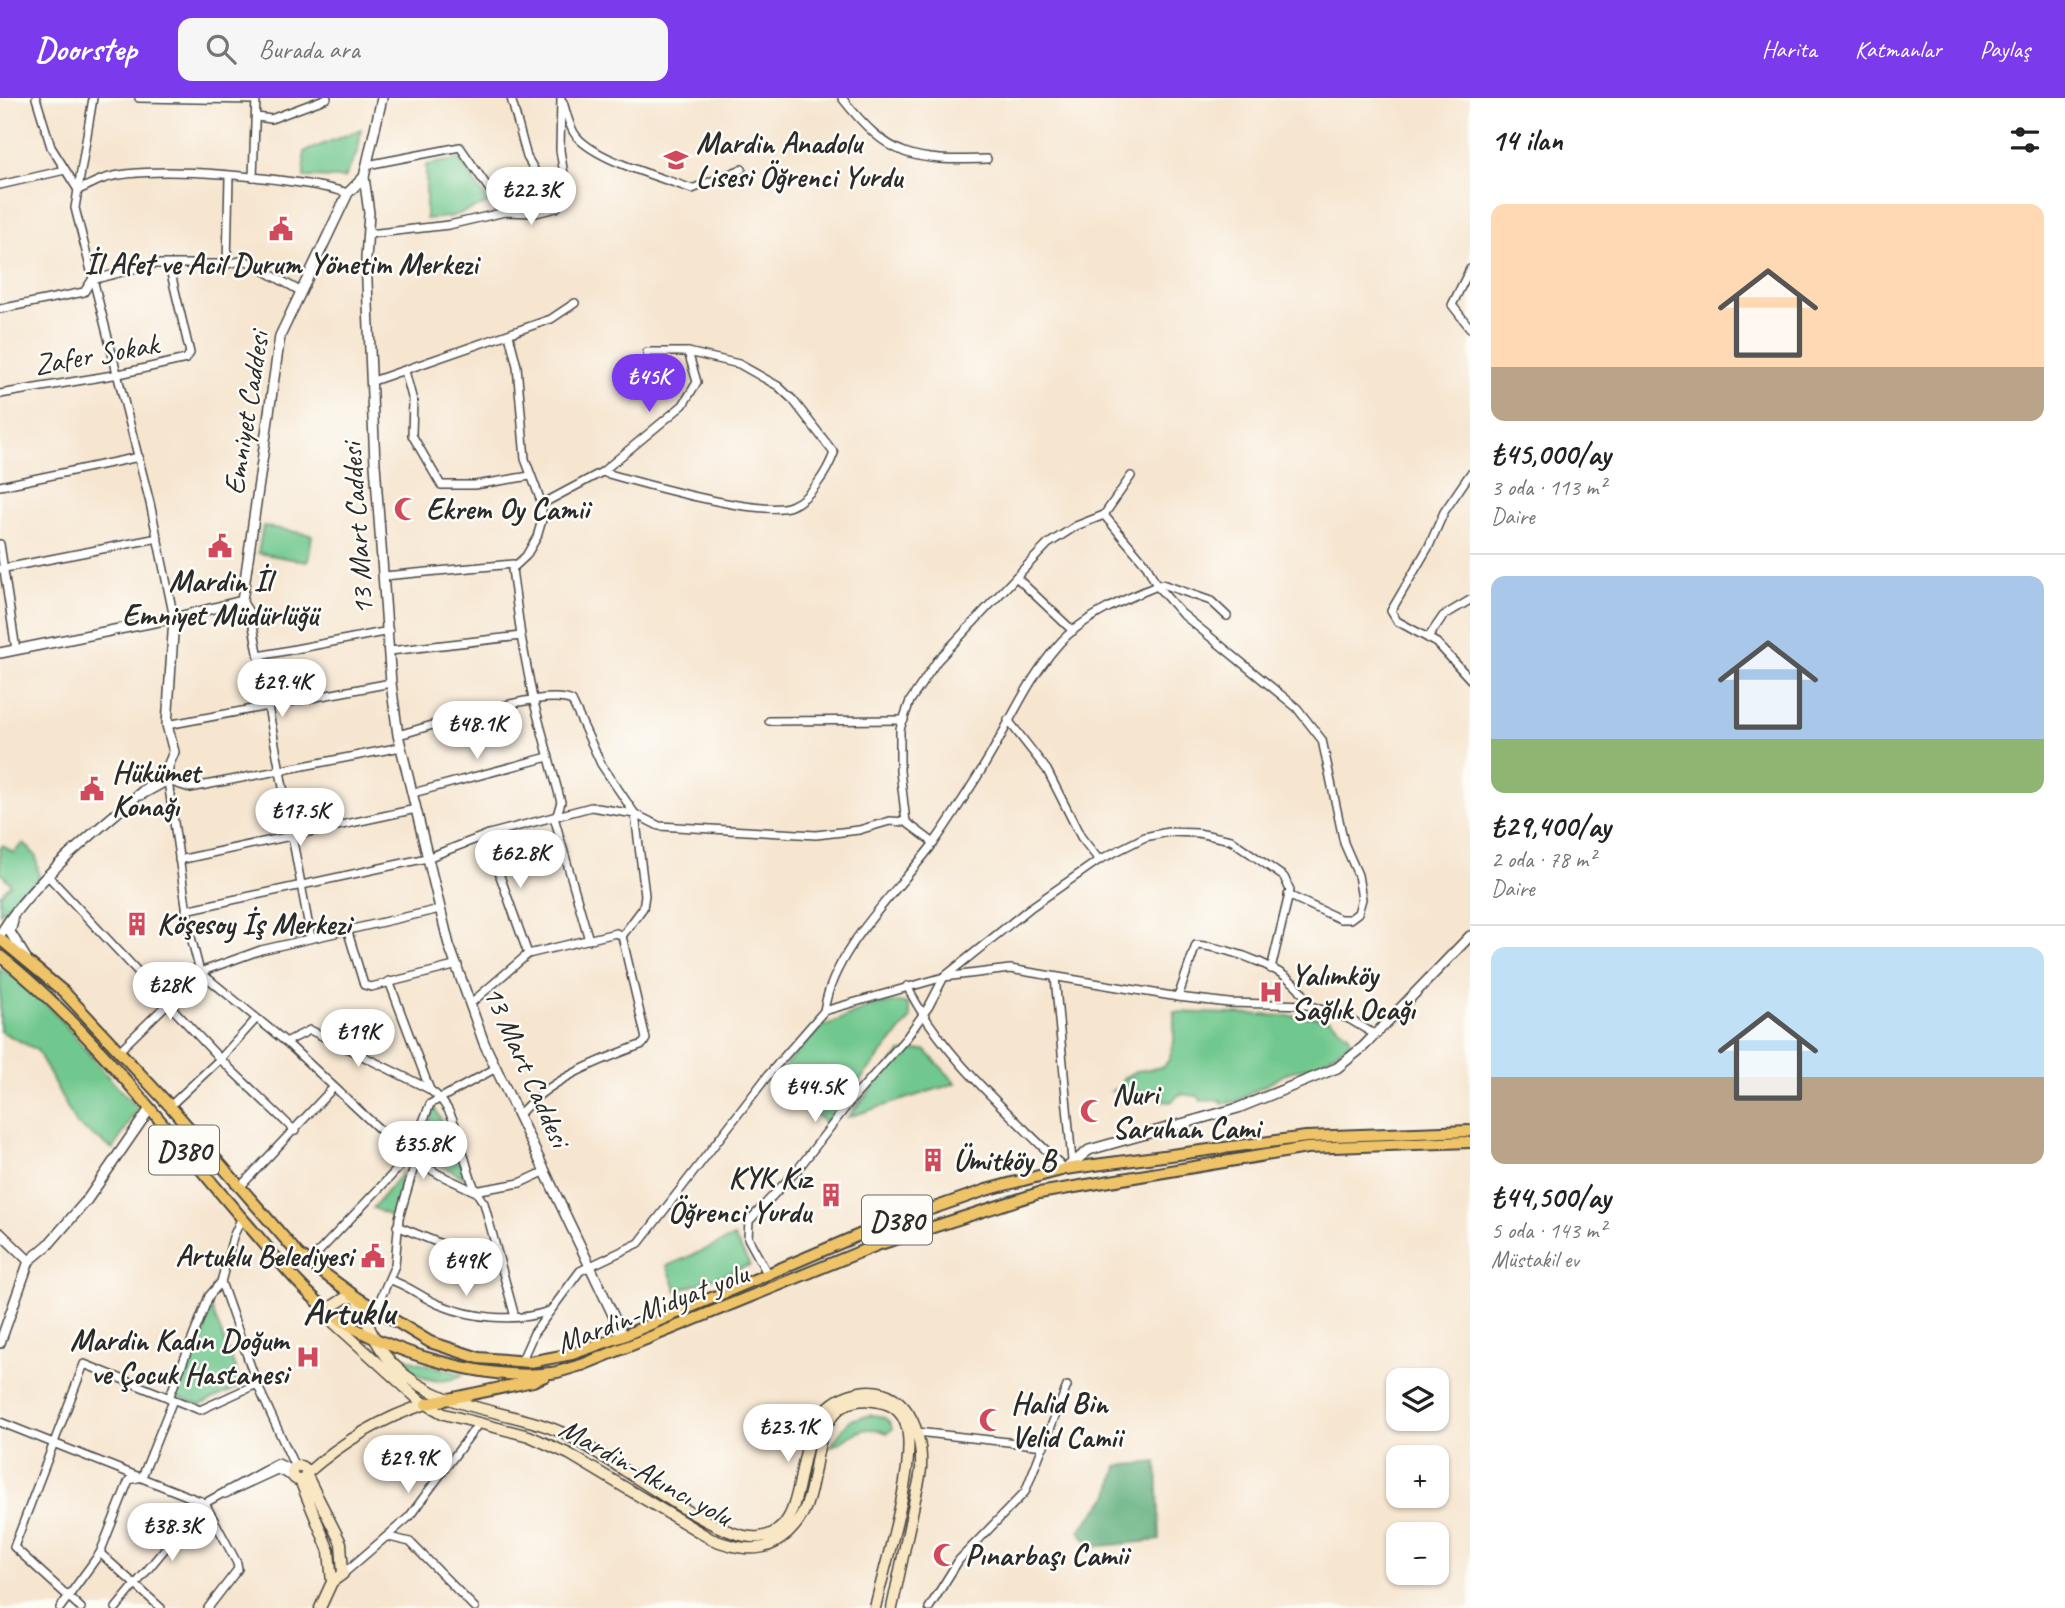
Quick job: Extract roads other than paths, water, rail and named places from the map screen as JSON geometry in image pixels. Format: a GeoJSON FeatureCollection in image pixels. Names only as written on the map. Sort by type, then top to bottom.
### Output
{"type":"FeatureCollection","features":[{"type":"Feature","properties":{"kind":"highway","name":"Mardin-Midyat yolu"},"geometry":{"type":"LineString","coordinates":[[0,937],[65,992],[309,1262],[356,1297],[430,1342],[479,1358],[521,1362],[572,1354],[623,1336],[873,1229],[929,1208],[1068,1165],[1306,1137],[1470,1130]]}},
{"type":"Feature","properties":{"kind":"highway","name":"Mardin-Midyat yolu"},"geometry":{"type":"LineString","coordinates":[[0,956],[49,996],[333,1318],[373,1337],[449,1365],[495,1373],[551,1373],[582,1365],[877,1245],[1039,1193],[1307,1148],[1470,1142]]}},
{"type":"Feature","properties":{"kind":"highway"},"geometry":{"type":"LineString","coordinates":[[426,1404],[533,1381],[551,1373]]}},
{"type":"Feature","properties":{"kind":"main road"},"geometry":{"type":"LineString","coordinates":[[333,1318],[339,1301],[356,1297]]}},
{"type":"Feature","properties":{"kind":"main road","name":"Mardin-Akıncı yolu"},"geometry":{"type":"LineString","coordinates":[[356,1297],[373,1337],[395,1366],[445,1399],[565,1434],[681,1506],[730,1531],[759,1537],[776,1532],[790,1514],[800,1488],[804,1451],[812,1426],[822,1411],[838,1399],[865,1392],[889,1394],[903,1402],[917,1432],[921,1468],[892,1608]]}},
{"type":"Feature","properties":{"kind":"main road","name":"Mardin-Akıncı yolu"},"geometry":{"type":"LineString","coordinates":[[333,1318],[426,1404],[444,1414],[529,1436],[569,1454],[711,1539],[735,1548],[755,1549],[775,1543],[800,1521],[808,1502],[825,1429],[836,1412],[856,1401],[889,1405],[905,1421],[908,1450],[902,1492],[875,1608]]}},
{"type":"Feature","properties":{"kind":"main road"},"geometry":{"type":"LineString","coordinates":[[297,1474],[393,1414],[426,1404]]}},
{"type":"Feature","properties":{"kind":"main road"},"geometry":{"type":"LineString","coordinates":[[297,1474],[341,1543],[343,1574],[332,1582]]}},
{"type":"Feature","properties":{"kind":"main road"},"geometry":{"type":"LineString","coordinates":[[297,1474],[328,1551],[332,1582],[328,1603],[320,1608]]}},
{"type":"Feature","properties":{"kind":"street"},"geometry":{"type":"LineString","coordinates":[[36,98],[51,147],[78,191]]}},
{"type":"Feature","properties":{"kind":"street"},"geometry":{"type":"LineString","coordinates":[[0,937],[15,912],[49,877],[166,771],[174,752],[167,725],[173,621],[158,538],[119,374],[75,208],[93,98]]}},
{"type":"Feature","properties":{"kind":"street"},"geometry":{"type":"LineString","coordinates":[[139,98],[256,99],[253,177]]}},
{"type":"Feature","properties":{"kind":"street"},"geometry":{"type":"LineString","coordinates":[[257,117],[271,119],[327,98]]}},
{"type":"Feature","properties":{"kind":"street","name":"13 Mart Caddesi"},"geometry":{"type":"LineString","coordinates":[[382,98],[364,177],[369,234],[366,259],[391,683],[398,735],[440,909],[471,1003],[517,1116],[546,1171],[623,1336]]}},
{"type":"Feature","properties":{"kind":"street"},"geometry":{"type":"LineString","coordinates":[[511,98],[527,157],[556,208]]}},
{"type":"Feature","properties":{"kind":"street"},"geometry":{"type":"LineString","coordinates":[[369,234],[449,225],[505,212],[536,213],[556,208],[564,200],[566,187],[560,150],[561,98]]}},
{"type":"Feature","properties":{"kind":"street"},"geometry":{"type":"LineString","coordinates":[[561,98],[571,129],[579,139],[605,156],[692,189],[742,169]]}},
{"type":"Feature","properties":{"kind":"street"},"geometry":{"type":"LineString","coordinates":[[842,98],[859,119],[893,149],[911,156],[941,160],[987,159]]}},
{"type":"Feature","properties":{"kind":"street"},"geometry":{"type":"LineString","coordinates":[[367,164],[460,147],[505,212]]}},
{"type":"Feature","properties":{"kind":"street"},"geometry":{"type":"LineString","coordinates":[[0,185],[65,170]]}},
{"type":"Feature","properties":{"kind":"street"},"geometry":{"type":"LineString","coordinates":[[78,191],[104,178],[145,173],[253,177],[348,192]]}},
{"type":"Feature","properties":{"kind":"street"},"geometry":{"type":"LineString","coordinates":[[227,264],[229,176]]}},
{"type":"Feature","properties":{"kind":"street","name":"Emniyet Caddesi"},"geometry":{"type":"LineString","coordinates":[[242,601],[280,337],[348,192],[364,177]]}},
{"type":"Feature","properties":{"kind":"street"},"geometry":{"type":"LineString","coordinates":[[0,309],[84,292],[92,280],[153,264],[227,264],[246,260],[300,291]]}},
{"type":"Feature","properties":{"kind":"street","name":"Zafer Sokak"},"geometry":{"type":"LineString","coordinates":[[0,394],[178,362],[190,353],[169,265]]}},
{"type":"Feature","properties":{"kind":"street"},"geometry":{"type":"LineString","coordinates":[[1470,269],[1452,305],[1470,328]]}},
{"type":"Feature","properties":{"kind":"street"},"geometry":{"type":"LineString","coordinates":[[373,381],[551,319],[575,303]]}},
{"type":"Feature","properties":{"kind":"street"},"geometry":{"type":"LineString","coordinates":[[384,576],[513,564],[526,556],[537,537],[542,520],[542,504],[525,459],[517,366],[509,335]]}},
{"type":"Feature","properties":{"kind":"street"},"geometry":{"type":"LineString","coordinates":[[602,472],[760,510],[791,506],[806,496],[828,470],[834,453],[793,400],[778,386],[739,364],[688,352],[647,352]]}},
{"type":"Feature","properties":{"kind":"street"},"geometry":{"type":"LineString","coordinates":[[542,504],[602,472],[683,405],[697,382],[688,352]]}},
{"type":"Feature","properties":{"kind":"street"},"geometry":{"type":"LineString","coordinates":[[405,371],[413,401],[412,435],[441,485],[475,485],[530,476]]}},
{"type":"Feature","properties":{"kind":"street"},"geometry":{"type":"LineString","coordinates":[[0,486],[139,457]]}},
{"type":"Feature","properties":{"kind":"street"},"geometry":{"type":"LineString","coordinates":[[1470,474],[1444,512],[1424,556],[1391,611],[1397,621],[1428,638],[1470,679]]}},
{"type":"Feature","properties":{"kind":"street"},"geometry":{"type":"LineString","coordinates":[[906,822],[900,771],[904,720],[910,701],[937,661],[1048,544],[1076,526],[1104,515],[1131,476]]}},
{"type":"Feature","properties":{"kind":"street"},"geometry":{"type":"LineString","coordinates":[[1104,515],[1147,566],[1157,586],[1181,613],[1297,708],[1322,740],[1344,843],[1358,875],[1362,899],[1358,913],[1350,919],[1340,919],[1288,895]]}},
{"type":"Feature","properties":{"kind":"street"},"geometry":{"type":"LineString","coordinates":[[2,568],[158,538]]}},
{"type":"Feature","properties":{"kind":"street"},"geometry":{"type":"LineString","coordinates":[[0,544],[16,650]]}},
{"type":"Feature","properties":{"kind":"street"},"geometry":{"type":"LineString","coordinates":[[513,564],[521,636],[533,699],[561,802],[556,816],[589,940]]}},
{"type":"Feature","properties":{"kind":"street"},"geometry":{"type":"LineString","coordinates":[[1016,577],[1073,631]]}},
{"type":"Feature","properties":{"kind":"street"},"geometry":{"type":"LineString","coordinates":[[521,1362],[549,1310],[580,1271],[639,1242],[769,1074],[824,1011],[828,986],[866,927],[934,843],[980,772],[1023,692],[1059,644],[1073,631],[1128,597],[1157,586],[1179,587],[1211,601],[1227,616]]}},
{"type":"Feature","properties":{"kind":"street"},"geometry":{"type":"LineString","coordinates":[[1428,638],[1443,616],[1470,600]]}},
{"type":"Feature","properties":{"kind":"street"},"geometry":{"type":"LineString","coordinates":[[0,653],[173,621],[242,601],[251,615],[299,886],[312,938]]}},
{"type":"Feature","properties":{"kind":"street"},"geometry":{"type":"LineString","coordinates":[[259,656],[389,631]]}},
{"type":"Feature","properties":{"kind":"street"},"geometry":{"type":"LineString","coordinates":[[390,651],[521,636]]}},
{"type":"Feature","properties":{"kind":"street"},"geometry":{"type":"LineString","coordinates":[[167,725],[391,683]]}},
{"type":"Feature","properties":{"kind":"street"},"geometry":{"type":"LineString","coordinates":[[398,735],[533,699],[564,697],[572,701],[601,764],[635,814],[645,895],[643,908],[622,936],[646,1039],[643,1044],[589,1066],[561,1082],[526,1106],[517,1116]]}},
{"type":"Feature","properties":{"kind":"street"},"geometry":{"type":"LineString","coordinates":[[769,720],[904,720]]}},
{"type":"Feature","properties":{"kind":"street"},"geometry":{"type":"LineString","coordinates":[[1008,720],[1047,769],[1081,837],[1099,860]]}},
{"type":"Feature","properties":{"kind":"street"},"geometry":{"type":"LineString","coordinates":[[132,801],[168,781],[190,788],[401,747]]}},
{"type":"Feature","properties":{"kind":"street"},"geometry":{"type":"LineString","coordinates":[[413,793],[548,757]]}},
{"type":"Feature","properties":{"kind":"street"},"geometry":{"type":"LineString","coordinates":[[170,760],[168,781],[179,860],[186,909],[200,972],[286,1042],[412,1158],[474,1191],[484,1203],[515,1317]]}},
{"type":"Feature","properties":{"kind":"street"},"geometry":{"type":"LineString","coordinates":[[186,909],[427,858],[489,834],[591,807],[635,814],[659,826],[816,835],[859,831],[890,821],[906,822],[934,843]]}},
{"type":"Feature","properties":{"kind":"street"},"geometry":{"type":"LineString","coordinates":[[179,860],[416,809]]}},
{"type":"Feature","properties":{"kind":"street"},"geometry":{"type":"LineString","coordinates":[[768,1275],[748,1238],[749,1221],[798,1170],[922,1016],[944,976],[1030,908],[1099,860],[1145,837],[1168,832],[1198,833],[1231,840],[1284,877],[1290,890],[1270,969]]}},
{"type":"Feature","properties":{"kind":"street"},"geometry":{"type":"LineString","coordinates":[[489,834],[500,876],[528,954]]}},
{"type":"Feature","properties":{"kind":"street"},"geometry":{"type":"LineString","coordinates":[[49,877],[220,1059],[295,1131]]}},
{"type":"Feature","properties":{"kind":"street"},"geometry":{"type":"LineString","coordinates":[[119,1051],[200,972],[261,950],[440,909]]}},
{"type":"Feature","properties":{"kind":"street"},"geometry":{"type":"LineString","coordinates":[[0,921],[15,912]]}},
{"type":"Feature","properties":{"kind":"street"},"geometry":{"type":"LineString","coordinates":[[15,912],[10,932],[31,965]]}},
{"type":"Feature","properties":{"kind":"street"},"geometry":{"type":"LineString","coordinates":[[347,929],[364,985],[371,987],[458,965]]}},
{"type":"Feature","properties":{"kind":"street"},"geometry":{"type":"LineString","coordinates":[[471,1003],[528,954],[616,933],[622,936]]}},
{"type":"Feature","properties":{"kind":"street"},"geometry":{"type":"LineString","coordinates":[[1068,1165],[1089,1150],[1238,1108],[1337,1068],[1470,936]]}},
{"type":"Feature","properties":{"kind":"street"},"geometry":{"type":"LineString","coordinates":[[1178,997],[1196,945],[1256,960],[1292,984],[1308,1005]]}},
{"type":"Feature","properties":{"kind":"street"},"geometry":{"type":"LineString","coordinates":[[824,1011],[944,976],[1010,969],[1178,997],[1229,1003],[1308,1005],[1349,1019],[1374,1034]]}},
{"type":"Feature","properties":{"kind":"street"},"geometry":{"type":"LineString","coordinates":[[1055,977],[1068,1165]]}},
{"type":"Feature","properties":{"kind":"street"},"geometry":{"type":"LineString","coordinates":[[388,981],[430,1090]]}},
{"type":"Feature","properties":{"kind":"street"},"geometry":{"type":"LineString","coordinates":[[907,986],[922,1016],[949,1050],[1068,1165]]}},
{"type":"Feature","properties":{"kind":"street"},"geometry":{"type":"LineString","coordinates":[[170,1106],[220,1059],[256,1019]]}},
{"type":"Feature","properties":{"kind":"street"},"geometry":{"type":"LineString","coordinates":[[286,1042],[310,1030],[440,1096],[464,1150],[474,1191]]}},
{"type":"Feature","properties":{"kind":"street"},"geometry":{"type":"LineString","coordinates":[[376,1309],[390,1280],[397,1247],[397,1226],[413,1147],[430,1104],[440,1096],[496,1068]]}},
{"type":"Feature","properties":{"kind":"street"},"geometry":{"type":"LineString","coordinates":[[240,1187],[333,1088]]}},
{"type":"Feature","properties":{"kind":"street"},"geometry":{"type":"LineString","coordinates":[[0,1343],[29,1261],[48,1245],[87,1200],[149,1110]]}},
{"type":"Feature","properties":{"kind":"street"},"geometry":{"type":"LineString","coordinates":[[309,1262],[412,1158]]}},
{"type":"Feature","properties":{"kind":"street"},"geometry":{"type":"LineString","coordinates":[[474,1191],[520,1183],[546,1171]]}},
{"type":"Feature","properties":{"kind":"street"},"geometry":{"type":"LineString","coordinates":[[142,1477],[209,1296],[221,1282],[242,1217]]}},
{"type":"Feature","properties":{"kind":"street"},"geometry":{"type":"LineString","coordinates":[[397,1226],[461,1252],[498,1255]]}},
{"type":"Feature","properties":{"kind":"street"},"geometry":{"type":"LineString","coordinates":[[0,1233],[29,1261]]}},
{"type":"Feature","properties":{"kind":"street"},"geometry":{"type":"LineString","coordinates":[[390,1280],[440,1305],[486,1317],[531,1317],[549,1310]]}},
{"type":"Feature","properties":{"kind":"street"},"geometry":{"type":"LineString","coordinates":[[221,1282],[257,1384],[297,1474]]}},
{"type":"Feature","properties":{"kind":"street"},"geometry":{"type":"LineString","coordinates":[[81,1608],[14,1547],[84,1364],[200,1410],[257,1384]]}},
{"type":"Feature","properties":{"kind":"street"},"geometry":{"type":"LineString","coordinates":[[929,1608],[959,1560],[1025,1492],[1067,1386]]}},
{"type":"Feature","properties":{"kind":"street"},"geometry":{"type":"LineString","coordinates":[[0,1422],[203,1502],[238,1569],[208,1608]]}},
{"type":"Feature","properties":{"kind":"street"},"geometry":{"type":"LineString","coordinates":[[343,1574],[409,1517],[479,1423]]}},
{"type":"Feature","properties":{"kind":"street"},"geometry":{"type":"LineString","coordinates":[[917,1432],[1044,1446]]}},
{"type":"Feature","properties":{"kind":"street"},"geometry":{"type":"LineString","coordinates":[[116,1608],[203,1502],[278,1463],[297,1474]]}},
{"type":"Feature","properties":{"kind":"street"},"geometry":{"type":"LineString","coordinates":[[60,1608],[70,1598],[72,1590],[100,1553],[130,1480],[142,1477]]}},
{"type":"Feature","properties":{"kind":"street"},"geometry":{"type":"LineString","coordinates":[[389,1537],[410,1542],[475,1608]]}},
{"type":"Feature","properties":{"kind":"street"},"geometry":{"type":"LineString","coordinates":[[100,1553],[161,1608]]}},
{"type":"Feature","properties":{"kind":"place","name":"Mardin Anadolu Lisesi Öğrenci Yurdu"},"geometry":{"type":"Point","coordinates":[676,160]}},
{"type":"Feature","properties":{"kind":"place","name":"İl Afet ve Acil Durum Yönetim Merkezi"},"geometry":{"type":"Point","coordinates":[281,229]}},
{"type":"Feature","properties":{"kind":"place","name":"Ekrem Oy Camii"},"geometry":{"type":"Point","coordinates":[406,509]}},
{"type":"Feature","properties":{"kind":"place","name":"Mardin İl Emniyet Müdürlüğü"},"geometry":{"type":"Point","coordinates":[220,546]}},
{"type":"Feature","properties":{"kind":"place","name":"Hükümet Konağı"},"geometry":{"type":"Point","coordinates":[92,789]}},
{"type":"Feature","properties":{"kind":"place","name":"Köşesoy İş Merkezi"},"geometry":{"type":"Point","coordinates":[137,924]}},
{"type":"Feature","properties":{"kind":"place","name":"Yalımköy Sağlık Ocağı"},"geometry":{"type":"Point","coordinates":[1271,992]}},
{"type":"Feature","properties":{"kind":"place","name":"Nuri Saruhan Cami"},"geometry":{"type":"Point","coordinates":[1092,1111]}},
{"type":"Feature","properties":{"kind":"place","name":"Ümitköy B"},"geometry":{"type":"Point","coordinates":[933,1160]}},
{"type":"Feature","properties":{"kind":"place","name":"KYK Kız Öğrenci Yurdu"},"geometry":{"type":"Point","coordinates":[831,1195]}},
{"type":"Feature","properties":{"kind":"place","name":"Artuklu Belediyesi"},"geometry":{"type":"Point","coordinates":[373,1256]}},
{"type":"Feature","properties":{"kind":"place","name":"Mardin Kadın Doğum ve Çocuk Hastanesi"},"geometry":{"type":"Point","coordinates":[308,1357]}},
{"type":"Feature","properties":{"kind":"place","name":"Halid Bin Velid Camii"},"geometry":{"type":"Point","coordinates":[991,1420]}},
{"type":"Feature","properties":{"kind":"place","name":"Pınarbaşı Camii"},"geometry":{"type":"Point","coordinates":[945,1555]}},
{"type":"Feature","properties":{"kind":"district","name":"Artuklu"},"geometry":{"type":"Point","coordinates":[349,1311]}}]}
